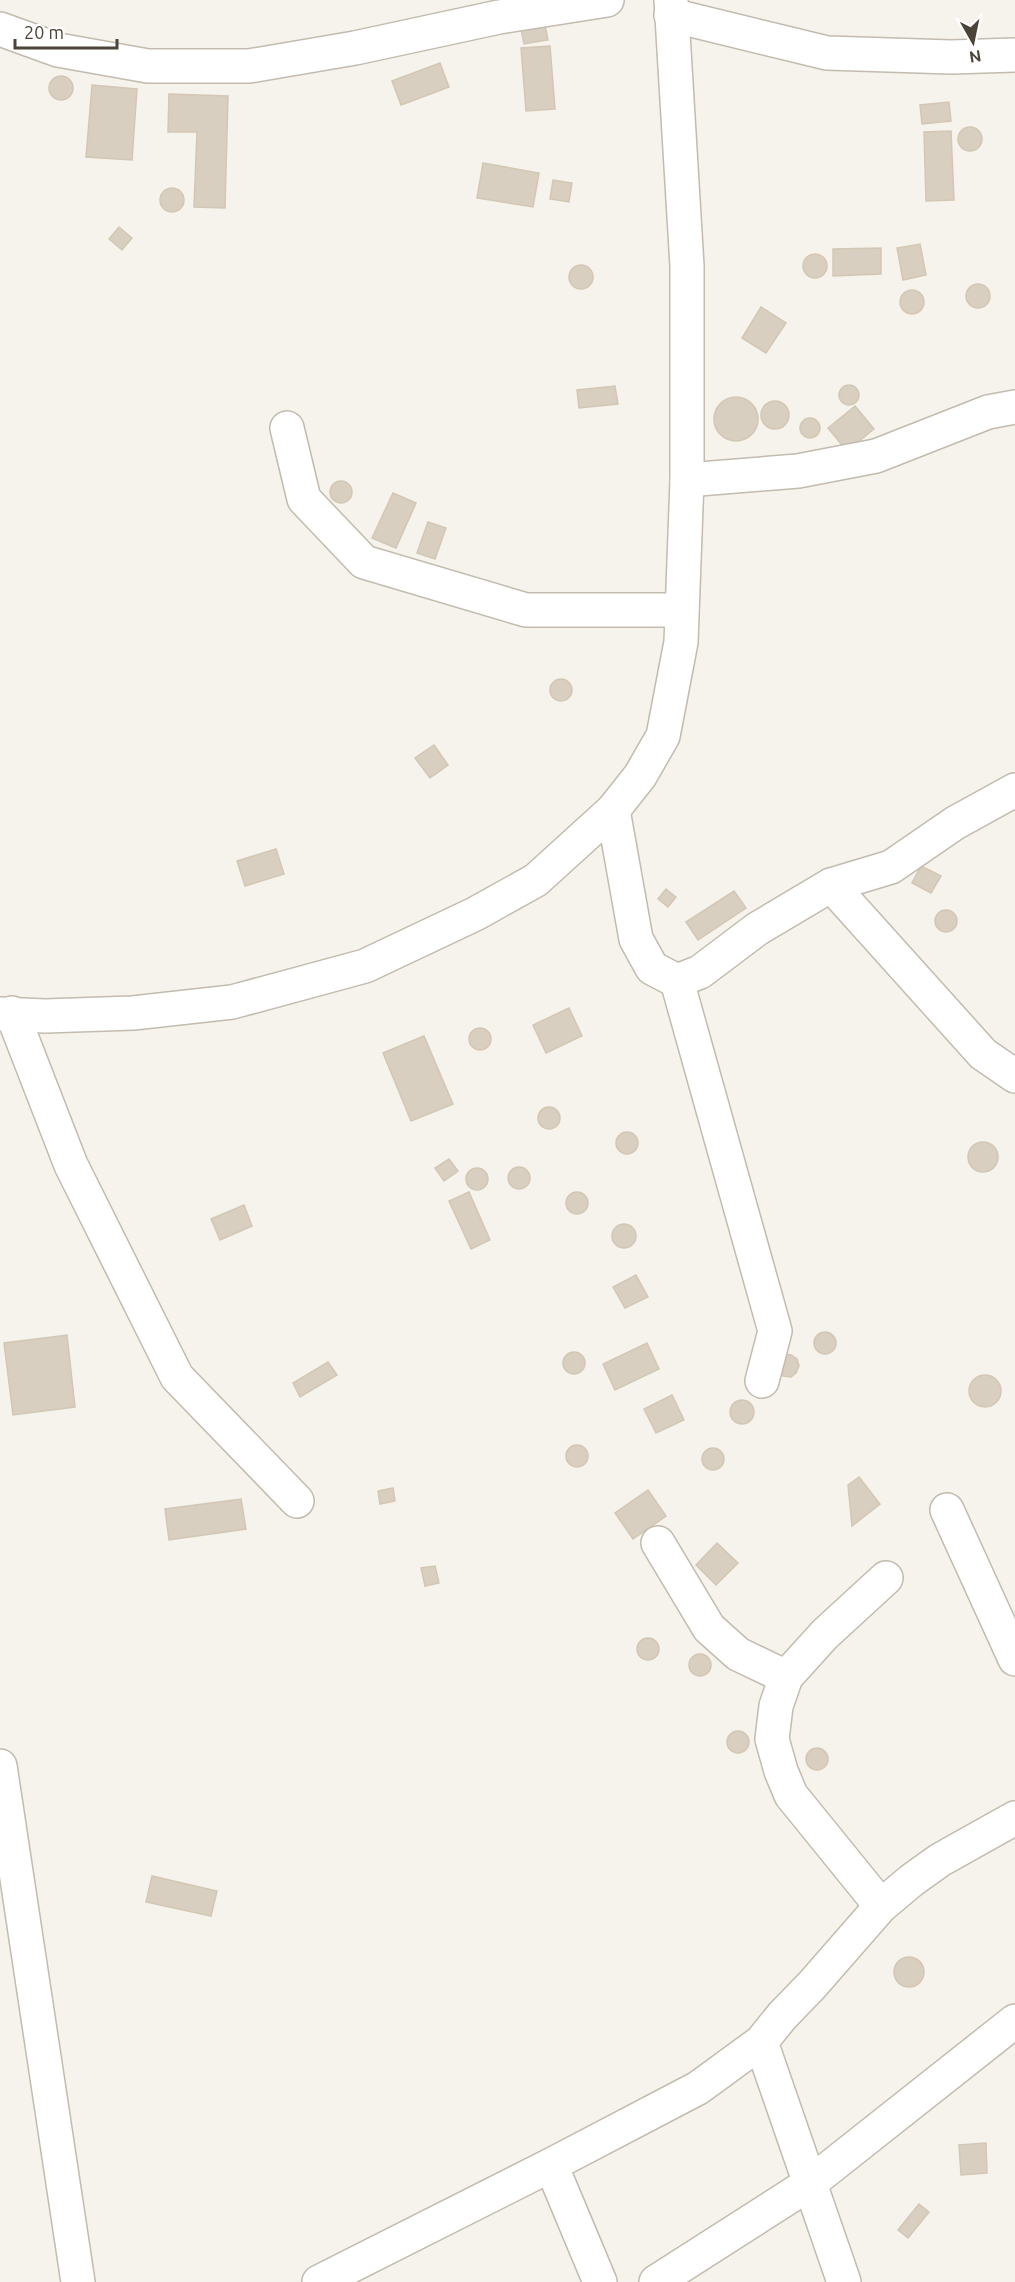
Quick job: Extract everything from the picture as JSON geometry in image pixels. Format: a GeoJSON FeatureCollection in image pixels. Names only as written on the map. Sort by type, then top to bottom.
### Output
{"type":"FeatureCollection","features":[{"type":"Feature","properties":{"kind":"street"},"geometry":{"type":"LineString","coordinates":[[0,29],[58,50],[148,66],[249,66],[355,48],[499,16],[607,0]]}},
{"type":"Feature","properties":{"kind":"street"},"geometry":{"type":"LineString","coordinates":[[297,1501],[177,1377],[71,1165],[6,1014],[45,1016],[133,1013],[232,1002],[365,966],[475,915],[536,880],[613,810],[640,776],[663,736],[681,642],[687,480],[687,266],[671,8],[827,53],[951,57],[1015,54]]}},
{"type":"Feature","properties":{"kind":"street"},"geometry":{"type":"LineString","coordinates":[[687,480],[798,471],[876,456],[988,412],[1015,407]]}},
{"type":"Feature","properties":{"kind":"street"},"geometry":{"type":"LineString","coordinates":[[287,428],[304,499],[364,562],[526,610],[682,610]]}},
{"type":"Feature","properties":{"kind":"street"},"geometry":{"type":"LineString","coordinates":[[677,981],[700,972],[757,929],[831,885],[891,867],[955,823],[1015,790]]}},
{"type":"Feature","properties":{"kind":"street"},"geometry":{"type":"LineString","coordinates":[[613,810],[636,939],[652,968],[677,981],[776,1331],[762,1382]]}},
{"type":"Feature","properties":{"kind":"street"},"geometry":{"type":"LineString","coordinates":[[831,885],[983,1054],[1015,1076]]}},
{"type":"Feature","properties":{"kind":"street"},"geometry":{"type":"LineString","coordinates":[[947,1510],[1015,1659]]}},
{"type":"Feature","properties":{"kind":"street"},"geometry":{"type":"LineString","coordinates":[[658,1544],[709,1628],[738,1654],[786,1677]]}},
{"type":"Feature","properties":{"kind":"street"},"geometry":{"type":"LineString","coordinates":[[881,1906],[791,1794],[781,1771],[772,1739],[776,1706],[786,1677],[825,1634],[886,1578]]}},
{"type":"Feature","properties":{"kind":"street"},"geometry":{"type":"LineString","coordinates":[[0,1766],[78,2282]]}},
{"type":"Feature","properties":{"kind":"street"},"geometry":{"type":"LineString","coordinates":[[319,2282],[698,2088],[761,2042],[881,1906],[940,1860],[1015,1818]]}},
{"type":"Feature","properties":{"kind":"street"},"geometry":{"type":"LineString","coordinates":[[656,2282],[809,2184],[1015,2021]]}},
{"type":"Feature","properties":{"kind":"street"},"geometry":{"type":"LineString","coordinates":[[761,2042],[844,2282]]}},
{"type":"Feature","properties":{"kind":"street"},"geometry":{"type":"LineString","coordinates":[[551,2165],[600,2282]]}},
{"type":"Feature","properties":{"kind":"building"},"geometry":{"type":"Polygon","coordinates":[[[545,25],[548,40],[524,44],[521,29],[545,25]]]}},
{"type":"Feature","properties":{"kind":"building"},"geometry":{"type":"Polygon","coordinates":[[[550,46],[555,109],[526,111],[521,48],[550,46]]]}},
{"type":"Feature","properties":{"kind":"building"},"geometry":{"type":"Polygon","coordinates":[[[440,63],[449,87],[401,105],[392,81],[440,63]]]}},
{"type":"Feature","properties":{"kind":"building"},"geometry":{"type":"Polygon","coordinates":[[[61,76],[66,77],[72,83],[72,93],[66,99],[61,100],[56,99],[50,93],[49,88],[50,83],[56,77],[61,76]]]}},
{"type":"Feature","properties":{"kind":"building"},"geometry":{"type":"Polygon","coordinates":[[[92,85],[137,89],[132,160],[86,157],[92,85]]]}},
{"type":"Feature","properties":{"kind":"building"},"geometry":{"type":"Polygon","coordinates":[[[169,94],[228,96],[225,208],[194,207],[197,132],[168,132],[169,94]]]}},
{"type":"Feature","properties":{"kind":"building"},"geometry":{"type":"Polygon","coordinates":[[[949,102],[951,121],[922,124],[920,105],[949,102]]]}},
{"type":"Feature","properties":{"kind":"building"},"geometry":{"type":"Polygon","coordinates":[[[970,127],[975,128],[981,134],[981,144],[975,150],[970,151],[965,150],[959,144],[958,139],[959,134],[965,128],[970,127]]]}},
{"type":"Feature","properties":{"kind":"building"},"geometry":{"type":"Polygon","coordinates":[[[951,131],[954,200],[926,201],[924,132],[951,131]]]}},
{"type":"Feature","properties":{"kind":"building"},"geometry":{"type":"Polygon","coordinates":[[[483,163],[539,173],[533,207],[477,198],[483,163]]]}},
{"type":"Feature","properties":{"kind":"building"},"geometry":{"type":"Polygon","coordinates":[[[553,180],[572,183],[569,202],[550,199],[553,180]]]}},
{"type":"Feature","properties":{"kind":"building"},"geometry":{"type":"Polygon","coordinates":[[[172,188],[177,189],[183,195],[183,205],[177,211],[172,212],[167,211],[161,205],[160,200],[161,195],[167,189],[172,188]]]}},
{"type":"Feature","properties":{"kind":"building"},"geometry":{"type":"Polygon","coordinates":[[[119,227],[132,238],[122,250],[109,239],[119,227]]]}},
{"type":"Feature","properties":{"kind":"building"},"geometry":{"type":"Polygon","coordinates":[[[920,244],[926,275],[903,280],[897,248],[920,244]]]}},
{"type":"Feature","properties":{"kind":"building"},"geometry":{"type":"Polygon","coordinates":[[[881,248],[881,274],[833,276],[833,249],[881,248]]]}},
{"type":"Feature","properties":{"kind":"building"},"geometry":{"type":"Polygon","coordinates":[[[815,254],[820,255],[826,261],[826,271],[820,277],[815,278],[810,277],[804,271],[803,266],[804,261],[810,255],[815,254]]]}},
{"type":"Feature","properties":{"kind":"building"},"geometry":{"type":"Polygon","coordinates":[[[581,265],[586,266],[592,272],[592,282],[586,288],[581,289],[576,288],[570,282],[569,277],[570,272],[576,266],[581,265]]]}},
{"type":"Feature","properties":{"kind":"building"},"geometry":{"type":"Polygon","coordinates":[[[978,284],[983,285],[989,291],[989,301],[983,307],[978,308],[973,307],[967,301],[966,296],[967,291],[973,285],[978,284]]]}},
{"type":"Feature","properties":{"kind":"building"},"geometry":{"type":"Polygon","coordinates":[[[912,290],[917,291],[923,297],[923,307],[917,313],[912,314],[907,313],[901,307],[900,302],[901,297],[907,291],[912,290]]]}},
{"type":"Feature","properties":{"kind":"building"},"geometry":{"type":"Polygon","coordinates":[[[761,307],[786,323],[766,353],[742,338],[761,307]]]}},
{"type":"Feature","properties":{"kind":"building"},"geometry":{"type":"Polygon","coordinates":[[[849,385],[856,388],[859,395],[856,402],[849,405],[842,402],[839,395],[842,388],[849,385]]]}},
{"type":"Feature","properties":{"kind":"building"},"geometry":{"type":"Polygon","coordinates":[[[615,386],[618,404],[579,408],[577,390],[615,386]]]}},
{"type":"Feature","properties":{"kind":"building"},"geometry":{"type":"Polygon","coordinates":[[[736,397],[751,404],[758,419],[751,434],[736,441],[721,434],[714,419],[721,404],[736,397]]]}},
{"type":"Feature","properties":{"kind":"building"},"geometry":{"type":"Polygon","coordinates":[[[775,401],[785,405],[789,415],[785,425],[775,429],[765,425],[761,415],[765,405],[775,401]]]}},
{"type":"Feature","properties":{"kind":"building"},"geometry":{"type":"Polygon","coordinates":[[[855,406],[874,429],[847,451],[828,428],[855,406]]]}},
{"type":"Feature","properties":{"kind":"building"},"geometry":{"type":"Polygon","coordinates":[[[810,418],[817,421],[820,428],[817,435],[810,438],[803,435],[800,428],[803,421],[810,418]]]}},
{"type":"Feature","properties":{"kind":"building"},"geometry":{"type":"Polygon","coordinates":[[[337,481],[345,481],[352,488],[352,496],[345,503],[337,503],[330,496],[330,488],[337,481]]]}},
{"type":"Feature","properties":{"kind":"building"},"geometry":{"type":"Polygon","coordinates":[[[393,493],[416,503],[396,548],[372,538],[393,493]]]}},
{"type":"Feature","properties":{"kind":"building"},"geometry":{"type":"Polygon","coordinates":[[[428,522],[446,528],[435,559],[417,553],[428,522]]]}},
{"type":"Feature","properties":{"kind":"building"},"geometry":{"type":"Polygon","coordinates":[[[557,679],[565,679],[572,686],[572,694],[565,701],[557,701],[550,694],[550,686],[557,679]]]}},
{"type":"Feature","properties":{"kind":"building"},"geometry":{"type":"Polygon","coordinates":[[[434,745],[448,765],[430,778],[415,758],[434,745]]]}},
{"type":"Feature","properties":{"kind":"building"},"geometry":{"type":"Polygon","coordinates":[[[276,849],[284,874],[245,886],[237,861],[276,849]]]}},
{"type":"Feature","properties":{"kind":"building"},"geometry":{"type":"Polygon","coordinates":[[[921,866],[941,876],[931,893],[912,883],[921,866]]]}},
{"type":"Feature","properties":{"kind":"building"},"geometry":{"type":"Polygon","coordinates":[[[666,889],[676,897],[668,907],[658,899],[666,889]]]}},
{"type":"Feature","properties":{"kind":"building"},"geometry":{"type":"Polygon","coordinates":[[[734,891],[746,908],[698,940],[686,922],[734,891]]]}},
{"type":"Feature","properties":{"kind":"building"},"geometry":{"type":"Polygon","coordinates":[[[946,910],[954,913],[957,921],[954,929],[946,932],[938,929],[935,921],[938,913],[946,910]]]}},
{"type":"Feature","properties":{"kind":"building"},"geometry":{"type":"Polygon","coordinates":[[[569,1008],[582,1036],[546,1053],[533,1025],[569,1008]]]}},
{"type":"Feature","properties":{"kind":"building"},"geometry":{"type":"Polygon","coordinates":[[[476,1028],[484,1028],[491,1035],[491,1043],[484,1050],[476,1050],[469,1043],[469,1035],[476,1028]]]}},
{"type":"Feature","properties":{"kind":"building"},"geometry":{"type":"Polygon","coordinates":[[[424,1036],[453,1104],[411,1121],[383,1053],[424,1036]]]}},
{"type":"Feature","properties":{"kind":"building"},"geometry":{"type":"Polygon","coordinates":[[[545,1107],[553,1107],[560,1114],[560,1122],[553,1129],[545,1129],[538,1122],[538,1114],[545,1107]]]}},
{"type":"Feature","properties":{"kind":"building"},"geometry":{"type":"Polygon","coordinates":[[[623,1132],[631,1132],[638,1139],[638,1147],[631,1154],[623,1154],[616,1147],[616,1139],[623,1132]]]}},
{"type":"Feature","properties":{"kind":"building"},"geometry":{"type":"Polygon","coordinates":[[[983,1142],[994,1146],[998,1157],[994,1168],[983,1172],[972,1168],[968,1157],[972,1146],[983,1142]]]}},
{"type":"Feature","properties":{"kind":"building"},"geometry":{"type":"Polygon","coordinates":[[[449,1159],[458,1171],[444,1181],[435,1168],[449,1159]]]}},
{"type":"Feature","properties":{"kind":"building"},"geometry":{"type":"Polygon","coordinates":[[[515,1167],[523,1167],[530,1174],[530,1182],[523,1189],[515,1189],[508,1182],[508,1174],[515,1167]]]}},
{"type":"Feature","properties":{"kind":"building"},"geometry":{"type":"Polygon","coordinates":[[[473,1168],[481,1168],[488,1175],[488,1183],[481,1190],[473,1190],[466,1183],[466,1175],[473,1168]]]}},
{"type":"Feature","properties":{"kind":"building"},"geometry":{"type":"Polygon","coordinates":[[[469,1192],[490,1240],[471,1249],[449,1201],[469,1192]]]}},
{"type":"Feature","properties":{"kind":"building"},"geometry":{"type":"Polygon","coordinates":[[[573,1192],[581,1192],[588,1199],[588,1207],[581,1214],[573,1214],[566,1207],[566,1199],[573,1192]]]}},
{"type":"Feature","properties":{"kind":"building"},"geometry":{"type":"Polygon","coordinates":[[[244,1205],[252,1226],[220,1240],[211,1219],[244,1205]]]}},
{"type":"Feature","properties":{"kind":"building"},"geometry":{"type":"Polygon","coordinates":[[[624,1224],[632,1228],[636,1236],[632,1244],[624,1248],[616,1244],[612,1236],[616,1228],[624,1224]]]}},
{"type":"Feature","properties":{"kind":"building"},"geometry":{"type":"Polygon","coordinates":[[[636,1275],[648,1297],[625,1308],[613,1287],[636,1275]]]}},
{"type":"Feature","properties":{"kind":"building"},"geometry":{"type":"Polygon","coordinates":[[[821,1332],[829,1332],[836,1339],[836,1347],[829,1354],[821,1354],[814,1347],[814,1339],[821,1332]]]}},
{"type":"Feature","properties":{"kind":"building"},"geometry":{"type":"Polygon","coordinates":[[[67,1335],[75,1407],[13,1415],[4,1343],[67,1335]]]}},
{"type":"Feature","properties":{"kind":"building"},"geometry":{"type":"Polygon","coordinates":[[[647,1343],[659,1369],[615,1390],[603,1364],[647,1343]]]}},
{"type":"Feature","properties":{"kind":"building"},"geometry":{"type":"Polygon","coordinates":[[[570,1352],[578,1352],[585,1359],[585,1367],[578,1374],[570,1374],[563,1367],[563,1359],[570,1352]]]}},
{"type":"Feature","properties":{"kind":"building"},"geometry":{"type":"Polygon","coordinates":[[[784,1354],[797,1359],[799,1366],[791,1377],[777,1372],[784,1354]]]}},
{"type":"Feature","properties":{"kind":"building"},"geometry":{"type":"Polygon","coordinates":[[[328,1362],[337,1375],[300,1397],[293,1383],[328,1362]]]}},
{"type":"Feature","properties":{"kind":"building"},"geometry":{"type":"Polygon","coordinates":[[[985,1375],[996,1380],[1001,1391],[996,1402],[985,1407],[974,1402],[969,1391],[974,1380],[985,1375]]]}},
{"type":"Feature","properties":{"kind":"building"},"geometry":{"type":"Polygon","coordinates":[[[672,1395],[684,1420],[656,1433],[644,1409],[672,1395]]]}},
{"type":"Feature","properties":{"kind":"building"},"geometry":{"type":"Polygon","coordinates":[[[742,1400],[750,1404],[754,1412],[750,1420],[742,1424],[734,1420],[730,1412],[734,1404],[742,1400]]]}},
{"type":"Feature","properties":{"kind":"building"},"geometry":{"type":"Polygon","coordinates":[[[573,1445],[581,1445],[588,1452],[588,1460],[581,1467],[573,1467],[566,1460],[566,1452],[573,1445]]]}},
{"type":"Feature","properties":{"kind":"building"},"geometry":{"type":"Polygon","coordinates":[[[709,1448],[717,1448],[724,1455],[724,1463],[717,1470],[709,1470],[702,1463],[702,1455],[709,1448]]]}},
{"type":"Feature","properties":{"kind":"building"},"geometry":{"type":"Polygon","coordinates":[[[859,1477],[880,1504],[852,1526],[848,1485],[859,1477]]]}},
{"type":"Feature","properties":{"kind":"building"},"geometry":{"type":"Polygon","coordinates":[[[393,1488],[395,1501],[380,1504],[378,1491],[393,1488]]]}},
{"type":"Feature","properties":{"kind":"building"},"geometry":{"type":"Polygon","coordinates":[[[648,1490],[666,1516],[633,1539],[615,1513],[648,1490]]]}},
{"type":"Feature","properties":{"kind":"building"},"geometry":{"type":"Polygon","coordinates":[[[241,1499],[246,1529],[169,1540],[165,1509],[241,1499]]]}},
{"type":"Feature","properties":{"kind":"building"},"geometry":{"type":"Polygon","coordinates":[[[717,1543],[738,1563],[716,1585],[696,1565],[717,1543]]]}},
{"type":"Feature","properties":{"kind":"building"},"geometry":{"type":"Polygon","coordinates":[[[435,1566],[439,1583],[425,1586],[421,1568],[435,1566]]]}},
{"type":"Feature","properties":{"kind":"building"},"geometry":{"type":"Polygon","coordinates":[[[644,1638],[652,1638],[659,1645],[659,1653],[652,1660],[644,1660],[637,1653],[637,1645],[644,1638]]]}},
{"type":"Feature","properties":{"kind":"building"},"geometry":{"type":"Polygon","coordinates":[[[696,1654],[704,1654],[711,1661],[711,1669],[704,1676],[696,1676],[689,1669],[689,1661],[696,1654]]]}},
{"type":"Feature","properties":{"kind":"building"},"geometry":{"type":"Polygon","coordinates":[[[734,1731],[742,1731],[749,1738],[749,1746],[742,1753],[734,1753],[727,1746],[727,1738],[734,1731]]]}},
{"type":"Feature","properties":{"kind":"building"},"geometry":{"type":"Polygon","coordinates":[[[813,1748],[821,1748],[828,1755],[828,1763],[821,1770],[813,1770],[806,1763],[806,1755],[813,1748]]]}},
{"type":"Feature","properties":{"kind":"building"},"geometry":{"type":"Polygon","coordinates":[[[152,1876],[217,1891],[211,1916],[146,1902],[152,1876]]]}},
{"type":"Feature","properties":{"kind":"building"},"geometry":{"type":"Polygon","coordinates":[[[909,1957],[915,1958],[923,1966],[923,1978],[915,1986],[909,1987],[903,1986],[895,1978],[894,1972],[895,1966],[903,1958],[909,1957]]]}},
{"type":"Feature","properties":{"kind":"building"},"geometry":{"type":"Polygon","coordinates":[[[986,2143],[987,2173],[961,2175],[959,2145],[986,2143]]]}},
{"type":"Feature","properties":{"kind":"building"},"geometry":{"type":"Polygon","coordinates":[[[919,2204],[929,2212],[908,2238],[898,2230],[919,2204]]]}}]}
